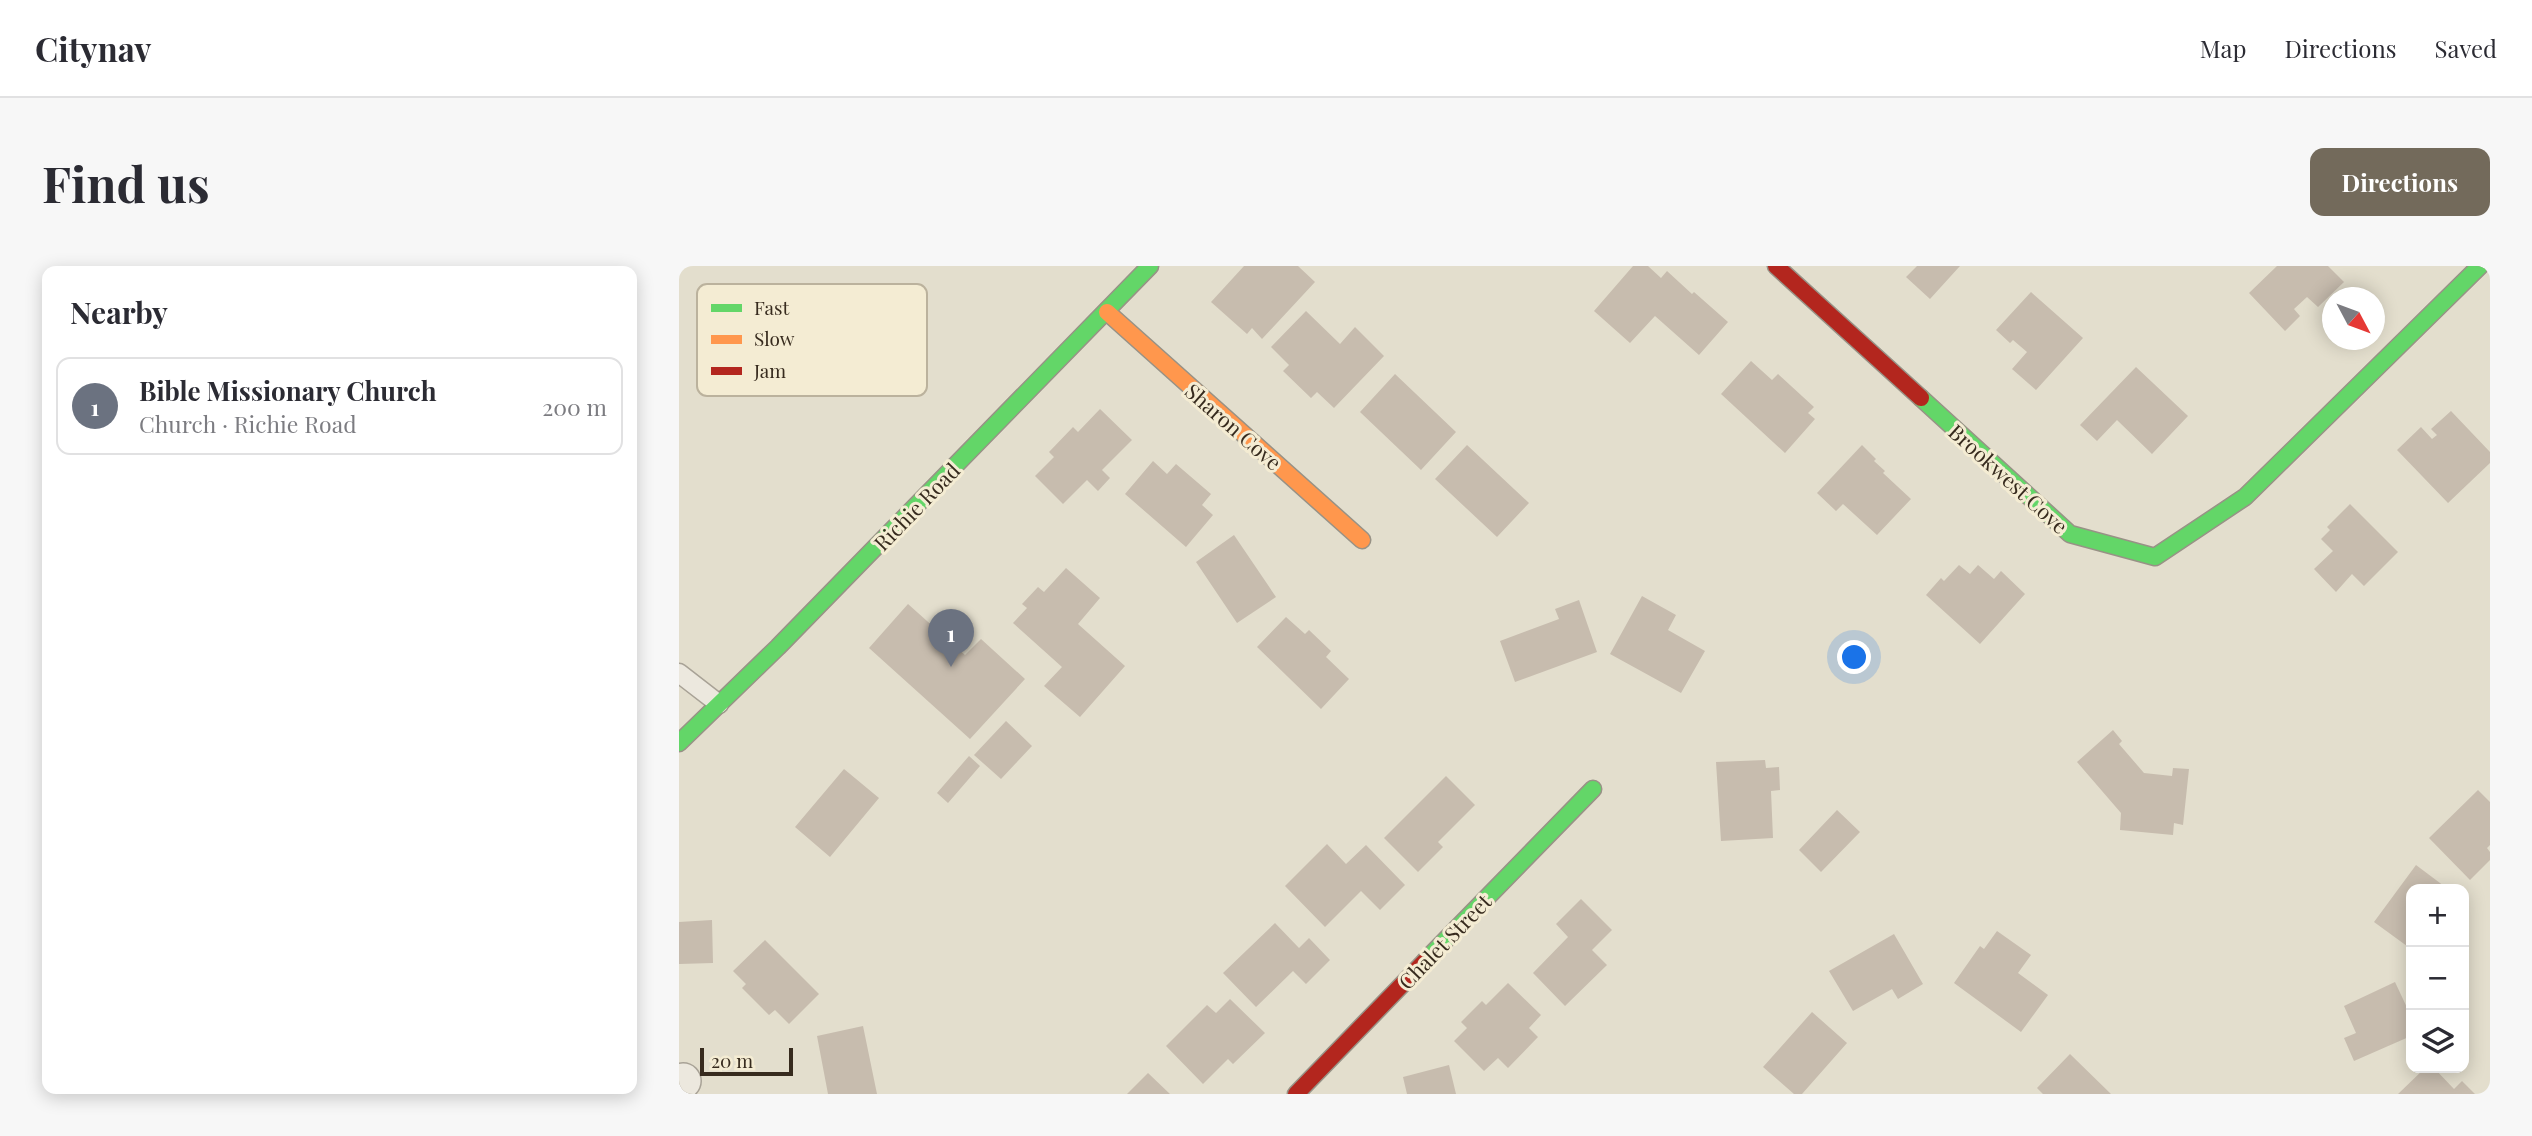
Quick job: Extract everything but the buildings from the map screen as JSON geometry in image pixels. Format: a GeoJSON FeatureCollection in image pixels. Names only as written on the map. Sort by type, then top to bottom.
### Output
{"type":"FeatureCollection","features":[{"type":"Feature","properties":{"kind":"street","name":"Richie Road"},"geometry":{"type":"LineString","coordinates":[[679,743],[778,648],[1150,266]]}},
{"type":"Feature","properties":{"kind":"street","name":"Brookwest Cove"},"geometry":{"type":"LineString","coordinates":[[1776,266],[2070,534],[2155,557],[2245,497],[2480,266]]}},
{"type":"Feature","properties":{"kind":"street","name":"Sharon Cove"},"geometry":{"type":"LineString","coordinates":[[1107,312],[1362,540]]}},
{"type":"Feature","properties":{"kind":"street","name":"Chalet Street"},"geometry":{"type":"LineString","coordinates":[[1296,1094],[1593,789]]}},
{"type":"Feature","properties":{"kind":"lane"},"geometry":{"type":"LineString","coordinates":[[679,673],[719,704]]}},
{"type":"Feature","properties":{"kind":"traffic: fast"},"geometry":{"type":"LineString","coordinates":[[679,743],[778,647],[1150,266]]}},
{"type":"Feature","properties":{"kind":"traffic: fast"},"geometry":{"type":"LineString","coordinates":[[1921,398],[2070,534],[2155,557],[2245,497],[2480,266]]}},
{"type":"Feature","properties":{"kind":"traffic: fast"},"geometry":{"type":"LineString","coordinates":[[1425,961],[1593,789]]}},
{"type":"Feature","properties":{"kind":"traffic: slow"},"geometry":{"type":"LineString","coordinates":[[1107,312],[1362,540]]}},
{"type":"Feature","properties":{"kind":"traffic: jam"},"geometry":{"type":"LineString","coordinates":[[1776,266],[1921,398]]}},
{"type":"Feature","properties":{"kind":"traffic: jam"},"geometry":{"type":"LineString","coordinates":[[1296,1094],[1425,961]]}},
{"type":"Feature","properties":{"kind":"place","name":"Bible Missionary Church"},"geometry":{"type":"Point","coordinates":[951,667]}}]}
